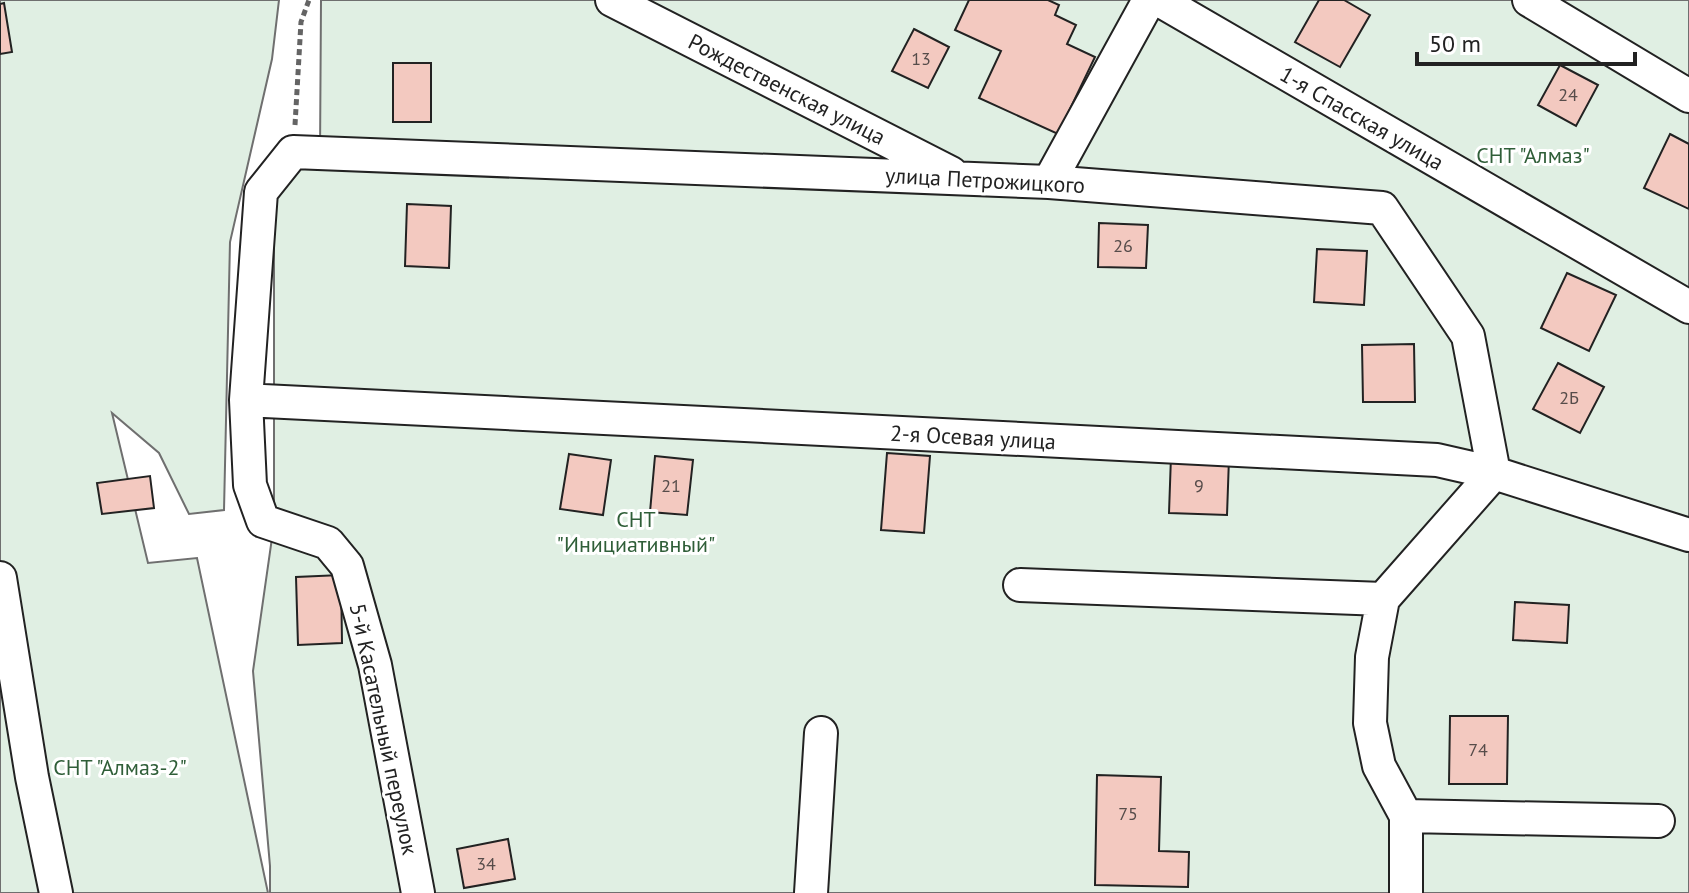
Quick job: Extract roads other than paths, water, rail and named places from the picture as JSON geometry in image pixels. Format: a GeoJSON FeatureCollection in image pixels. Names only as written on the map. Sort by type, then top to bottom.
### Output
{"type":"FeatureCollection","features":[{"type":"Feature","properties":{"kind":"street","name":"Рождественская улица"},"geometry":{"type":"LineString","coordinates":[[612,0],[961,178]]}},
{"type":"Feature","properties":{"kind":"street"},"geometry":{"type":"LineString","coordinates":[[1049,182],[1149,0]]}},
{"type":"Feature","properties":{"kind":"street","name":"1-я Спасская улица"},"geometry":{"type":"LineString","coordinates":[[1159,0],[1689,307]]}},
{"type":"Feature","properties":{"kind":"street"},"geometry":{"type":"LineString","coordinates":[[1529,0],[1689,96]]}},
{"type":"Feature","properties":{"kind":"street","name":"улица Петрожицкого"},"geometry":{"type":"LineString","coordinates":[[293,152],[1049,182],[1382,208],[1468,336],[1494,473]]}},
{"type":"Feature","properties":{"kind":"street","name":"5-й Касательный переулок"},"geometry":{"type":"LineString","coordinates":[[293,152],[261,192],[246,400],[250,485],[263,521],[328,543],[347,566],[375,665],[418,893]]}},
{"type":"Feature","properties":{"kind":"street","name":"2-я Осевая улица"},"geometry":{"type":"LineString","coordinates":[[246,400],[1437,460],[1494,473],[1689,535]]}},
{"type":"Feature","properties":{"kind":"street"},"geometry":{"type":"LineString","coordinates":[[1406,893],[1406,816],[1379,766],[1370,723],[1372,657],[1383,599],[1494,473]]}},
{"type":"Feature","properties":{"kind":"street"},"geometry":{"type":"LineString","coordinates":[[0,578],[32,777],[56,893]]}},
{"type":"Feature","properties":{"kind":"street"},"geometry":{"type":"LineString","coordinates":[[1020,585],[1383,599]]}},
{"type":"Feature","properties":{"kind":"street"},"geometry":{"type":"LineString","coordinates":[[811,893],[821,733]]}},
{"type":"Feature","properties":{"kind":"street"},"geometry":{"type":"LineString","coordinates":[[1406,816],[1658,821]]}},
{"type":"Feature","properties":{"kind":"park label","name":"СНТ \"Алмаз\""},"geometry":{"type":"Point","coordinates":[1533,155]}},
{"type":"Feature","properties":{"kind":"park label","name":"СНТ \"Инициативный\""},"geometry":{"type":"Point","coordinates":[636,532]}},
{"type":"Feature","properties":{"kind":"park label","name":"СНТ \"Алмаз-2\""},"geometry":{"type":"Point","coordinates":[120,767]}}]}
